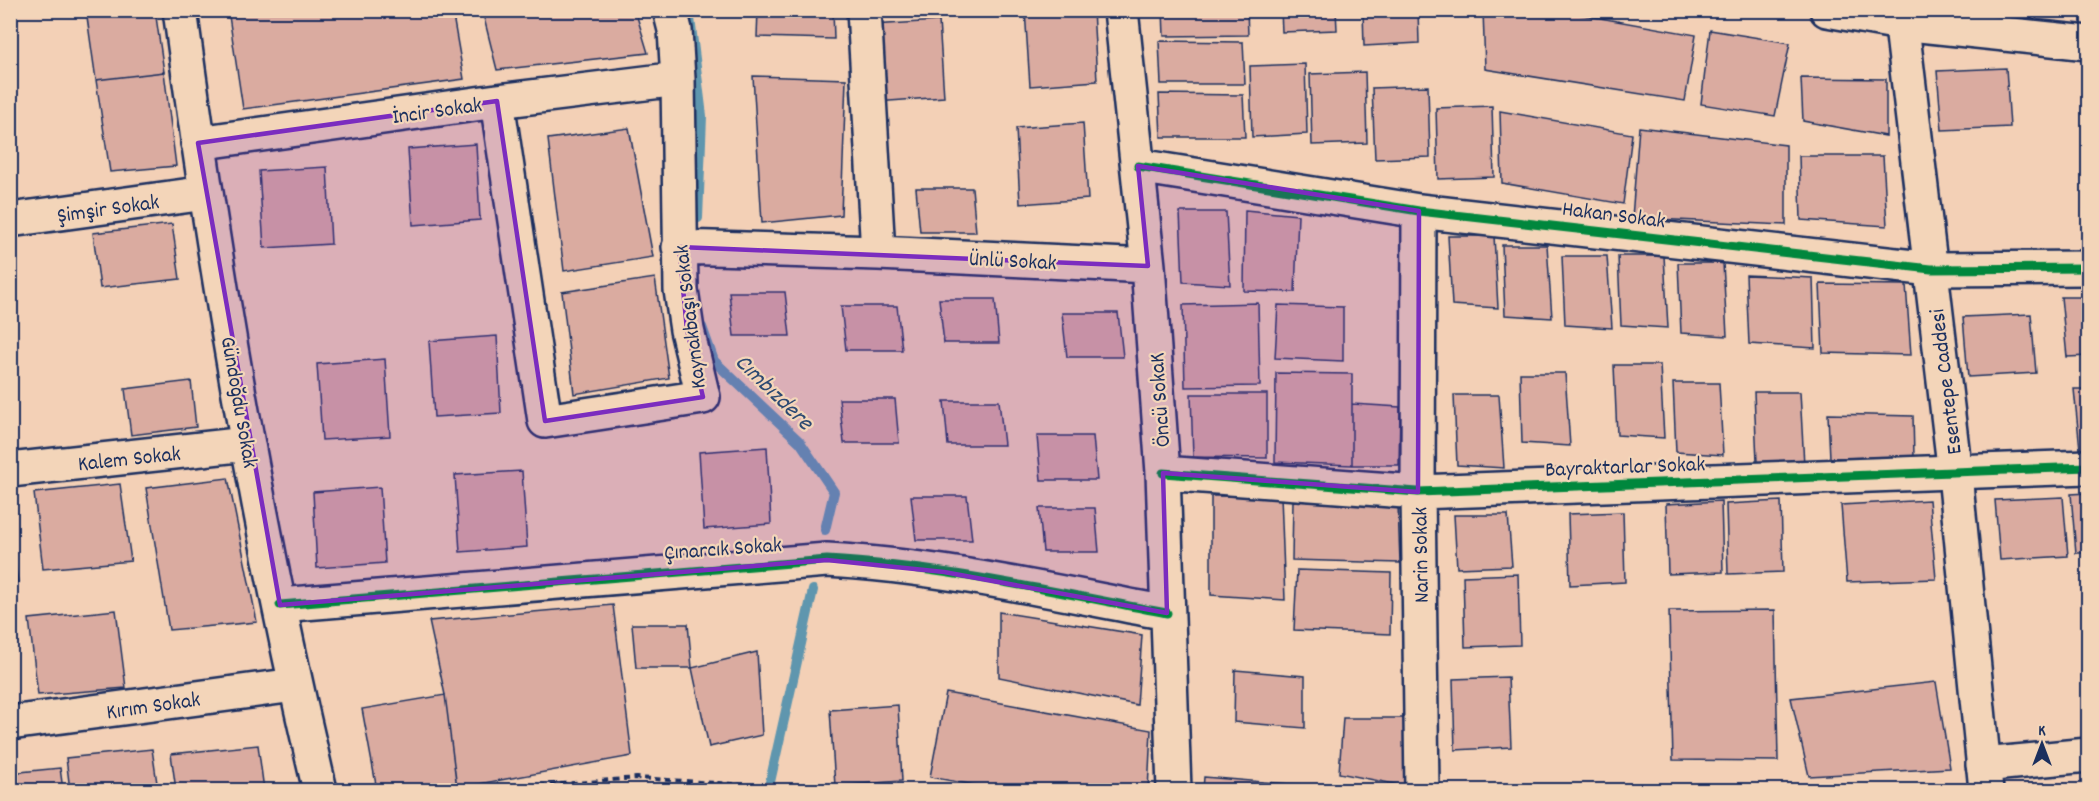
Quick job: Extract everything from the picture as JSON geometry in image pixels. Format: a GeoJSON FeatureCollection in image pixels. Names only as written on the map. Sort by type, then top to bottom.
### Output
{"type":"FeatureCollection","features":[{"type":"Feature","properties":{"kind":"street","name":"Gündoğdu Sokak"},"geometry":{"type":"LineString","coordinates":[[180,10],[198,143],[247,444],[295,685],[320,790]]}},
{"type":"Feature","properties":{"kind":"street","name":"Kaynakbaşı Sokak"},"geometry":{"type":"LineString","coordinates":[[497,101],[544,421],[703,397],[687,330],[679,247],[678,79],[675,30],[670,10]]}},
{"type":"Feature","properties":{"kind":"street"},"geometry":{"type":"LineString","coordinates":[[864,10],[878,252]]}},
{"type":"Feature","properties":{"kind":"street","name":"Öncü SokaK"},"geometry":{"type":"LineString","coordinates":[[1121,10],[1148,266],[1163,473],[1174,790]]}},
{"type":"Feature","properties":{"kind":"street"},"geometry":{"type":"LineString","coordinates":[[1827,10],[1901,17],[2088,43]]}},
{"type":"Feature","properties":{"kind":"street","name":"Esentepe Caddesi"},"geometry":{"type":"LineString","coordinates":[[1901,17],[1955,474],[1985,778]]}},
{"type":"Feature","properties":{"kind":"street","name":"İncir Sokak"},"geometry":{"type":"LineString","coordinates":[[198,143],[497,101],[678,79]]}},
{"type":"Feature","properties":{"kind":"street","name":"Hakan Sokak"},"geometry":{"type":"LineString","coordinates":[[1138,166],[1419,211],[1931,269],[2088,268]]}},
{"type":"Feature","properties":{"kind":"street","name":"Şimşir Sokak"},"geometry":{"type":"LineString","coordinates":[[10,220],[206,193]]}},
{"type":"Feature","properties":{"kind":"street","name":"Narin Sokak"},"geometry":{"type":"LineString","coordinates":[[1419,211],[1418,492],[1422,790]]}},
{"type":"Feature","properties":{"kind":"street","name":"Ünlü Sokak"},"geometry":{"type":"LineString","coordinates":[[679,247],[878,252],[1148,266]]}},
{"type":"Feature","properties":{"kind":"street","name":"Kalem Sokak"},"geometry":{"type":"LineString","coordinates":[[10,470],[247,444]]}},
{"type":"Feature","properties":{"kind":"street","name":"Bayraktarlar Sokak"},"geometry":{"type":"LineString","coordinates":[[1163,473],[1418,492],[1955,474],[2088,467]]}},
{"type":"Feature","properties":{"kind":"street","name":"Çınarcık Sokak"},"geometry":{"type":"LineString","coordinates":[[280,605],[827,560],[884,563],[944,572],[1167,614]]}},
{"type":"Feature","properties":{"kind":"street","name":"Kırım Sokak"},"geometry":{"type":"LineString","coordinates":[[10,723],[295,685]]}},
{"type":"Feature","properties":{"kind":"street"},"geometry":{"type":"LineString","coordinates":[[1985,778],[2088,755]]}},
{"type":"Feature","properties":{"kind":"path"},"geometry":{"type":"LineString","coordinates":[[487,790],[637,778],[732,784],[776,790]]}},
{"type":"Feature","properties":{"kind":"highlighted area"},"geometry":{"type":"Polygon","coordinates":[[[497,101],[545,421],[703,397],[687,330],[679,247],[1148,266],[1138,166],[1419,211],[1418,492],[1163,473],[1167,613],[944,572],[827,560],[280,605],[198,143],[497,101]]]}},
{"type":"Feature","properties":{"kind":"building"},"geometry":{"type":"Polygon","coordinates":[[[86,10],[155,10],[164,72],[96,80],[86,10]]]}},
{"type":"Feature","properties":{"kind":"building"},"geometry":{"type":"Polygon","coordinates":[[[229,10],[275,10],[229,16],[229,10]]]}},
{"type":"Feature","properties":{"kind":"building"},"geometry":{"type":"Polygon","coordinates":[[[293,10],[452,10],[464,79],[243,109],[229,16],[293,10]]]}},
{"type":"Feature","properties":{"kind":"building"},"geometry":{"type":"Polygon","coordinates":[[[482,10],[635,10],[648,53],[497,70],[482,10]]]}},
{"type":"Feature","properties":{"kind":"building"},"geometry":{"type":"Polygon","coordinates":[[[758,10],[833,10],[834,39],[757,37],[758,10]]]}},
{"type":"Feature","properties":{"kind":"building"},"geometry":{"type":"Polygon","coordinates":[[[1025,10],[1093,10],[1097,81],[1030,86],[1025,10]]]}},
{"type":"Feature","properties":{"kind":"building"},"geometry":{"type":"Polygon","coordinates":[[[1163,10],[1247,10],[1248,35],[1164,36],[1163,10]]]}},
{"type":"Feature","properties":{"kind":"building"},"geometry":{"type":"Polygon","coordinates":[[[1281,10],[1336,10],[1337,30],[1282,32],[1281,10]]]}},
{"type":"Feature","properties":{"kind":"building"},"geometry":{"type":"Polygon","coordinates":[[[1363,10],[1418,10],[1419,43],[1364,46],[1363,10]]]}},
{"type":"Feature","properties":{"kind":"building"},"geometry":{"type":"Polygon","coordinates":[[[1483,10],[1555,10],[1696,35],[1685,101],[1485,69],[1483,10]]]}},
{"type":"Feature","properties":{"kind":"building"},"geometry":{"type":"Polygon","coordinates":[[[939,21],[944,97],[876,102],[871,25],[939,21]]]}},
{"type":"Feature","properties":{"kind":"building"},"geometry":{"type":"Polygon","coordinates":[[[1710,30],[1790,43],[1775,116],[1701,104],[1710,30]]]}},
{"type":"Feature","properties":{"kind":"building"},"geometry":{"type":"Polygon","coordinates":[[[1159,41],[1243,42],[1245,84],[1161,84],[1159,41]]]}},
{"type":"Feature","properties":{"kind":"building"},"geometry":{"type":"Polygon","coordinates":[[[1305,64],[1307,134],[1252,137],[1250,66],[1305,64]]]}},
{"type":"Feature","properties":{"kind":"building"},"geometry":{"type":"Polygon","coordinates":[[[2006,68],[2010,127],[1942,130],[1937,71],[2006,68]]]}},
{"type":"Feature","properties":{"kind":"building"},"geometry":{"type":"Polygon","coordinates":[[[164,72],[176,166],[110,172],[96,80],[164,72]]]}},
{"type":"Feature","properties":{"kind":"building"},"geometry":{"type":"Polygon","coordinates":[[[1365,72],[1367,143],[1312,145],[1310,74],[1365,72]]]}},
{"type":"Feature","properties":{"kind":"building"},"geometry":{"type":"Polygon","coordinates":[[[753,76],[846,79],[841,215],[762,223],[753,76]]]}},
{"type":"Feature","properties":{"kind":"building"},"geometry":{"type":"Polygon","coordinates":[[[1801,78],[1886,79],[1886,136],[1803,121],[1801,78]]]}},
{"type":"Feature","properties":{"kind":"building"},"geometry":{"type":"Polygon","coordinates":[[[1428,86],[1430,157],[1375,159],[1372,88],[1428,86]]]}},
{"type":"Feature","properties":{"kind":"building"},"geometry":{"type":"Polygon","coordinates":[[[1159,94],[1243,95],[1245,137],[1161,137],[1159,94]]]}},
{"type":"Feature","properties":{"kind":"building"},"geometry":{"type":"Polygon","coordinates":[[[1492,106],[1494,177],[1438,179],[1436,108],[1492,106]]]}},
{"type":"Feature","properties":{"kind":"building"},"geometry":{"type":"Polygon","coordinates":[[[1500,111],[1632,134],[1623,204],[1502,183],[1500,111]]]}},
{"type":"Feature","properties":{"kind":"building"},"geometry":{"type":"Polygon","coordinates":[[[1083,123],[1088,199],[1020,204],[1016,128],[1083,123]]]}},
{"type":"Feature","properties":{"kind":"building"},"geometry":{"type":"Polygon","coordinates":[[[1639,127],[1786,145],[1786,225],[1632,218],[1639,127]]]}},
{"type":"Feature","properties":{"kind":"building"},"geometry":{"type":"Polygon","coordinates":[[[629,128],[653,257],[564,271],[548,139],[629,128]]]}},
{"type":"Feature","properties":{"kind":"building"},"geometry":{"type":"Polygon","coordinates":[[[476,144],[480,220],[413,225],[408,149],[476,144]]]}},
{"type":"Feature","properties":{"kind":"building"},"geometry":{"type":"Polygon","coordinates":[[[1799,156],[1883,156],[1887,226],[1801,220],[1799,156]]]}},
{"type":"Feature","properties":{"kind":"building"},"geometry":{"type":"Polygon","coordinates":[[[327,167],[331,244],[264,248],[259,171],[327,167]]]}},
{"type":"Feature","properties":{"kind":"building"},"geometry":{"type":"Polygon","coordinates":[[[916,188],[972,188],[976,232],[920,232],[916,188]]]}},
{"type":"Feature","properties":{"kind":"building"},"geometry":{"type":"Polygon","coordinates":[[[1245,210],[1298,215],[1295,292],[1244,291],[1245,210]]]}},
{"type":"Feature","properties":{"kind":"building"},"geometry":{"type":"Polygon","coordinates":[[[1180,212],[1226,212],[1230,285],[1183,282],[1180,212]]]}},
{"type":"Feature","properties":{"kind":"building"},"geometry":{"type":"Polygon","coordinates":[[[172,224],[180,279],[100,288],[93,233],[172,224]]]}},
{"type":"Feature","properties":{"kind":"building"},"geometry":{"type":"Polygon","coordinates":[[[1448,236],[1494,236],[1498,308],[1452,305],[1448,236]]]}},
{"type":"Feature","properties":{"kind":"building"},"geometry":{"type":"Polygon","coordinates":[[[1502,245],[1547,245],[1552,318],[1505,315],[1502,245]]]}},
{"type":"Feature","properties":{"kind":"building"},"geometry":{"type":"Polygon","coordinates":[[[1562,256],[1607,256],[1612,328],[1565,325],[1562,256]]]}},
{"type":"Feature","properties":{"kind":"building"},"geometry":{"type":"Polygon","coordinates":[[[1618,256],[1664,256],[1668,328],[1621,325],[1618,256]]]}},
{"type":"Feature","properties":{"kind":"building"},"geometry":{"type":"Polygon","coordinates":[[[1678,263],[1723,263],[1727,336],[1681,333],[1678,263]]]}},
{"type":"Feature","properties":{"kind":"building"},"geometry":{"type":"Polygon","coordinates":[[[1746,275],[1813,278],[1815,348],[1749,344],[1746,275]]]}},
{"type":"Feature","properties":{"kind":"building"},"geometry":{"type":"Polygon","coordinates":[[[655,278],[669,378],[574,394],[562,292],[655,278]]]}},
{"type":"Feature","properties":{"kind":"building"},"geometry":{"type":"Polygon","coordinates":[[[1820,284],[1906,285],[1911,355],[1823,353],[1820,284]]]}},
{"type":"Feature","properties":{"kind":"building"},"geometry":{"type":"Polygon","coordinates":[[[729,292],[785,292],[790,336],[734,336],[729,292]]]}},
{"type":"Feature","properties":{"kind":"building"},"geometry":{"type":"Polygon","coordinates":[[[2061,297],[2088,297],[2088,356],[2067,357],[2061,297]]]}},
{"type":"Feature","properties":{"kind":"building"},"geometry":{"type":"Polygon","coordinates":[[[939,299],[995,299],[999,343],[944,343],[939,299]]]}},
{"type":"Feature","properties":{"kind":"building"},"geometry":{"type":"Polygon","coordinates":[[[1258,303],[1260,386],[1185,387],[1183,305],[1258,303]]]}},
{"type":"Feature","properties":{"kind":"building"},"geometry":{"type":"Polygon","coordinates":[[[1278,305],[1343,307],[1343,361],[1275,358],[1278,305]]]}},
{"type":"Feature","properties":{"kind":"building"},"geometry":{"type":"Polygon","coordinates":[[[841,306],[897,306],[902,350],[846,350],[841,306]]]}},
{"type":"Feature","properties":{"kind":"building"},"geometry":{"type":"Polygon","coordinates":[[[1062,313],[1118,313],[1123,357],[1067,357],[1062,313]]]}},
{"type":"Feature","properties":{"kind":"building"},"geometry":{"type":"Polygon","coordinates":[[[2031,314],[2036,373],[1968,377],[1963,317],[2031,314]]]}},
{"type":"Feature","properties":{"kind":"building"},"geometry":{"type":"Polygon","coordinates":[[[497,336],[501,413],[434,417],[429,341],[497,336]]]}},
{"type":"Feature","properties":{"kind":"building"},"geometry":{"type":"Polygon","coordinates":[[[385,359],[390,436],[322,440],[317,364],[385,359]]]}},
{"type":"Feature","properties":{"kind":"building"},"geometry":{"type":"Polygon","coordinates":[[[1614,365],[1660,365],[1664,438],[1617,435],[1614,365]]]}},
{"type":"Feature","properties":{"kind":"building"},"geometry":{"type":"Polygon","coordinates":[[[1276,373],[1352,374],[1352,465],[1275,462],[1276,373]]]}},
{"type":"Feature","properties":{"kind":"building"},"geometry":{"type":"Polygon","coordinates":[[[1520,373],[1565,373],[1570,446],[1522,443],[1520,373]]]}},
{"type":"Feature","properties":{"kind":"building"},"geometry":{"type":"Polygon","coordinates":[[[191,381],[196,427],[131,435],[125,389],[191,381]]]}},
{"type":"Feature","properties":{"kind":"building"},"geometry":{"type":"Polygon","coordinates":[[[1673,383],[1719,383],[1723,455],[1676,452],[1673,383]]]}},
{"type":"Feature","properties":{"kind":"building"},"geometry":{"type":"Polygon","coordinates":[[[2074,389],[2088,389],[2088,448],[2080,449],[2074,389]]]}},
{"type":"Feature","properties":{"kind":"building"},"geometry":{"type":"Polygon","coordinates":[[[1754,392],[1800,392],[1804,465],[1757,462],[1754,392]]]}},
{"type":"Feature","properties":{"kind":"building"},"geometry":{"type":"Polygon","coordinates":[[[1191,394],[1267,394],[1267,458],[1193,457],[1191,394]]]}},
{"type":"Feature","properties":{"kind":"building"},"geometry":{"type":"Polygon","coordinates":[[[1454,395],[1499,395],[1504,468],[1457,465],[1454,395]]]}},
{"type":"Feature","properties":{"kind":"building"},"geometry":{"type":"Polygon","coordinates":[[[839,399],[895,399],[899,443],[844,443],[839,399]]]}},
{"type":"Feature","properties":{"kind":"building"},"geometry":{"type":"Polygon","coordinates":[[[944,401],[999,401],[1004,445],[948,445],[944,401]]]}},
{"type":"Feature","properties":{"kind":"building"},"geometry":{"type":"Polygon","coordinates":[[[1352,404],[1400,407],[1399,465],[1352,465],[1352,404]]]}},
{"type":"Feature","properties":{"kind":"building"},"geometry":{"type":"Polygon","coordinates":[[[1828,414],[1913,416],[1914,457],[1830,458],[1828,414]]]}},
{"type":"Feature","properties":{"kind":"building"},"geometry":{"type":"Polygon","coordinates":[[[1037,436],[1093,436],[1097,480],[1041,480],[1037,436]]]}},
{"type":"Feature","properties":{"kind":"building"},"geometry":{"type":"Polygon","coordinates":[[[767,447],[771,524],[704,529],[699,452],[767,447]]]}},
{"type":"Feature","properties":{"kind":"building"},"geometry":{"type":"Polygon","coordinates":[[[522,471],[527,547],[460,552],[455,475],[522,471]]]}},
{"type":"Feature","properties":{"kind":"building"},"geometry":{"type":"Polygon","coordinates":[[[228,478],[257,622],[169,630],[146,488],[228,478]]]}},
{"type":"Feature","properties":{"kind":"building"},"geometry":{"type":"Polygon","coordinates":[[[120,484],[131,561],[43,569],[34,493],[120,484]]]}},
{"type":"Feature","properties":{"kind":"building"},"geometry":{"type":"Polygon","coordinates":[[[380,487],[385,563],[317,568],[313,492],[380,487]]]}},
{"type":"Feature","properties":{"kind":"building"},"geometry":{"type":"Polygon","coordinates":[[[2088,493],[2088,553],[2076,553],[2071,494],[2088,493]]]}},
{"type":"Feature","properties":{"kind":"building"},"geometry":{"type":"Polygon","coordinates":[[[911,496],[967,496],[972,540],[916,540],[911,496]]]}},
{"type":"Feature","properties":{"kind":"building"},"geometry":{"type":"Polygon","coordinates":[[[1211,496],[1281,496],[1285,600],[1211,595],[1211,496]]]}},
{"type":"Feature","properties":{"kind":"building"},"geometry":{"type":"Polygon","coordinates":[[[2063,497],[2068,556],[2000,560],[1995,500],[2063,497]]]}},
{"type":"Feature","properties":{"kind":"building"},"geometry":{"type":"Polygon","coordinates":[[[1929,500],[1936,579],[1847,582],[1841,505],[1929,500]]]}},
{"type":"Feature","properties":{"kind":"building"},"geometry":{"type":"Polygon","coordinates":[[[1293,501],[1398,505],[1400,563],[1292,560],[1293,501]]]}},
{"type":"Feature","properties":{"kind":"building"},"geometry":{"type":"Polygon","coordinates":[[[1721,501],[1723,572],[1668,574],[1666,504],[1721,501]]]}},
{"type":"Feature","properties":{"kind":"building"},"geometry":{"type":"Polygon","coordinates":[[[1781,501],[1783,572],[1728,574],[1726,504],[1781,501]]]}},
{"type":"Feature","properties":{"kind":"building"},"geometry":{"type":"Polygon","coordinates":[[[1039,508],[1095,508],[1099,552],[1043,552],[1039,508]]]}},
{"type":"Feature","properties":{"kind":"building"},"geometry":{"type":"Polygon","coordinates":[[[1623,512],[1625,582],[1570,585],[1568,514],[1623,512]]]}},
{"type":"Feature","properties":{"kind":"building"},"geometry":{"type":"Polygon","coordinates":[[[1454,515],[1508,515],[1512,566],[1457,568],[1454,515]]]}},
{"type":"Feature","properties":{"kind":"building"},"geometry":{"type":"Polygon","coordinates":[[[10,531],[18,582],[10,583],[10,531]]]}},
{"type":"Feature","properties":{"kind":"building"},"geometry":{"type":"Polygon","coordinates":[[[1297,570],[1391,573],[1390,634],[1294,630],[1297,570]]]}},
{"type":"Feature","properties":{"kind":"building"},"geometry":{"type":"Polygon","coordinates":[[[1518,574],[1520,645],[1465,647],[1463,576],[1518,574]]]}},
{"type":"Feature","properties":{"kind":"building"},"geometry":{"type":"Polygon","coordinates":[[[613,605],[632,756],[457,788],[445,695],[429,621],[613,605]]]}},
{"type":"Feature","properties":{"kind":"building"},"geometry":{"type":"Polygon","coordinates":[[[116,610],[126,688],[38,695],[29,619],[116,610]]]}},
{"type":"Feature","properties":{"kind":"building"},"geometry":{"type":"Polygon","coordinates":[[[1775,610],[1778,761],[1673,760],[1669,611],[1775,610]]]}},
{"type":"Feature","properties":{"kind":"building"},"geometry":{"type":"Polygon","coordinates":[[[999,612],[1142,635],[1137,705],[999,677],[999,612]]]}},
{"type":"Feature","properties":{"kind":"building"},"geometry":{"type":"Polygon","coordinates":[[[632,624],[688,624],[692,668],[636,668],[632,624]]]}},
{"type":"Feature","properties":{"kind":"building"},"geometry":{"type":"Polygon","coordinates":[[[757,652],[762,735],[709,747],[692,668],[757,652]]]}},
{"type":"Feature","properties":{"kind":"building"},"geometry":{"type":"Polygon","coordinates":[[[1235,670],[1305,676],[1305,728],[1234,722],[1235,670]]]}},
{"type":"Feature","properties":{"kind":"building"},"geometry":{"type":"Polygon","coordinates":[[[1508,677],[1511,747],[1455,750],[1453,679],[1508,677]]]}},
{"type":"Feature","properties":{"kind":"building"},"geometry":{"type":"Polygon","coordinates":[[[1936,682],[1950,768],[1809,776],[1791,698],[1936,682]]]}},
{"type":"Feature","properties":{"kind":"building"},"geometry":{"type":"Polygon","coordinates":[[[946,693],[1151,730],[1148,790],[1002,790],[930,777],[946,693]]]}},
{"type":"Feature","properties":{"kind":"building"},"geometry":{"type":"Polygon","coordinates":[[[445,695],[457,788],[377,790],[362,709],[445,695]]]}},
{"type":"Feature","properties":{"kind":"building"},"geometry":{"type":"Polygon","coordinates":[[[898,705],[902,781],[835,786],[830,710],[898,705]]]}},
{"type":"Feature","properties":{"kind":"building"},"geometry":{"type":"Polygon","coordinates":[[[1343,718],[1406,718],[1404,786],[1339,773],[1343,718]]]}},
{"type":"Feature","properties":{"kind":"building"},"geometry":{"type":"Polygon","coordinates":[[[258,745],[264,790],[176,790],[171,754],[258,745]]]}},
{"type":"Feature","properties":{"kind":"building"},"geometry":{"type":"Polygon","coordinates":[[[152,749],[158,790],[70,790],[66,758],[152,749]]]}},
{"type":"Feature","properties":{"kind":"building"},"geometry":{"type":"Polygon","coordinates":[[[60,768],[63,790],[10,790],[10,773],[60,768]]]}},
{"type":"Feature","properties":{"kind":"building"},"geometry":{"type":"Polygon","coordinates":[[[1204,777],[1262,782],[1261,790],[1203,790],[1204,777]]]}},
{"type":"Feature","properties":{"kind":"building"},"geometry":{"type":"Polygon","coordinates":[[[1262,782],[1317,786],[1316,790],[1261,790],[1262,782]]]}},
{"type":"Feature","properties":{"kind":"building"},"geometry":{"type":"Polygon","coordinates":[[[1636,783],[1763,790],[1635,790],[1636,783]]]}},
{"type":"Feature","properties":{"kind":"building"},"geometry":{"type":"Polygon","coordinates":[[[2088,788],[2088,790],[2038,790],[2088,788]]]}},
{"type":"Feature","properties":{"kind":"waterway","name":"Cımbızdere"},"geometry":{"type":"LineString","coordinates":[[689,10],[702,116],[698,218]]}},
{"type":"Feature","properties":{"kind":"waterway","name":"Cımbızdere"},"geometry":{"type":"LineString","coordinates":[[702,327],[714,361],[800,442],[834,492],[825,530]]}},
{"type":"Feature","properties":{"kind":"waterway","name":"Cımbızdere"},"geometry":{"type":"LineString","coordinates":[[770,782],[813,590]]}},
{"type":"Feature","properties":{"kind":"cycle path"},"geometry":{"type":"LineString","coordinates":[[1138,166],[1419,211],[1931,269],[2088,268]]}},
{"type":"Feature","properties":{"kind":"cycle path"},"geometry":{"type":"LineString","coordinates":[[1163,473],[1418,492],[2088,467]]}},
{"type":"Feature","properties":{"kind":"cycle path"},"geometry":{"type":"LineString","coordinates":[[280,605],[827,560],[955,574],[1167,613]]}}]}
